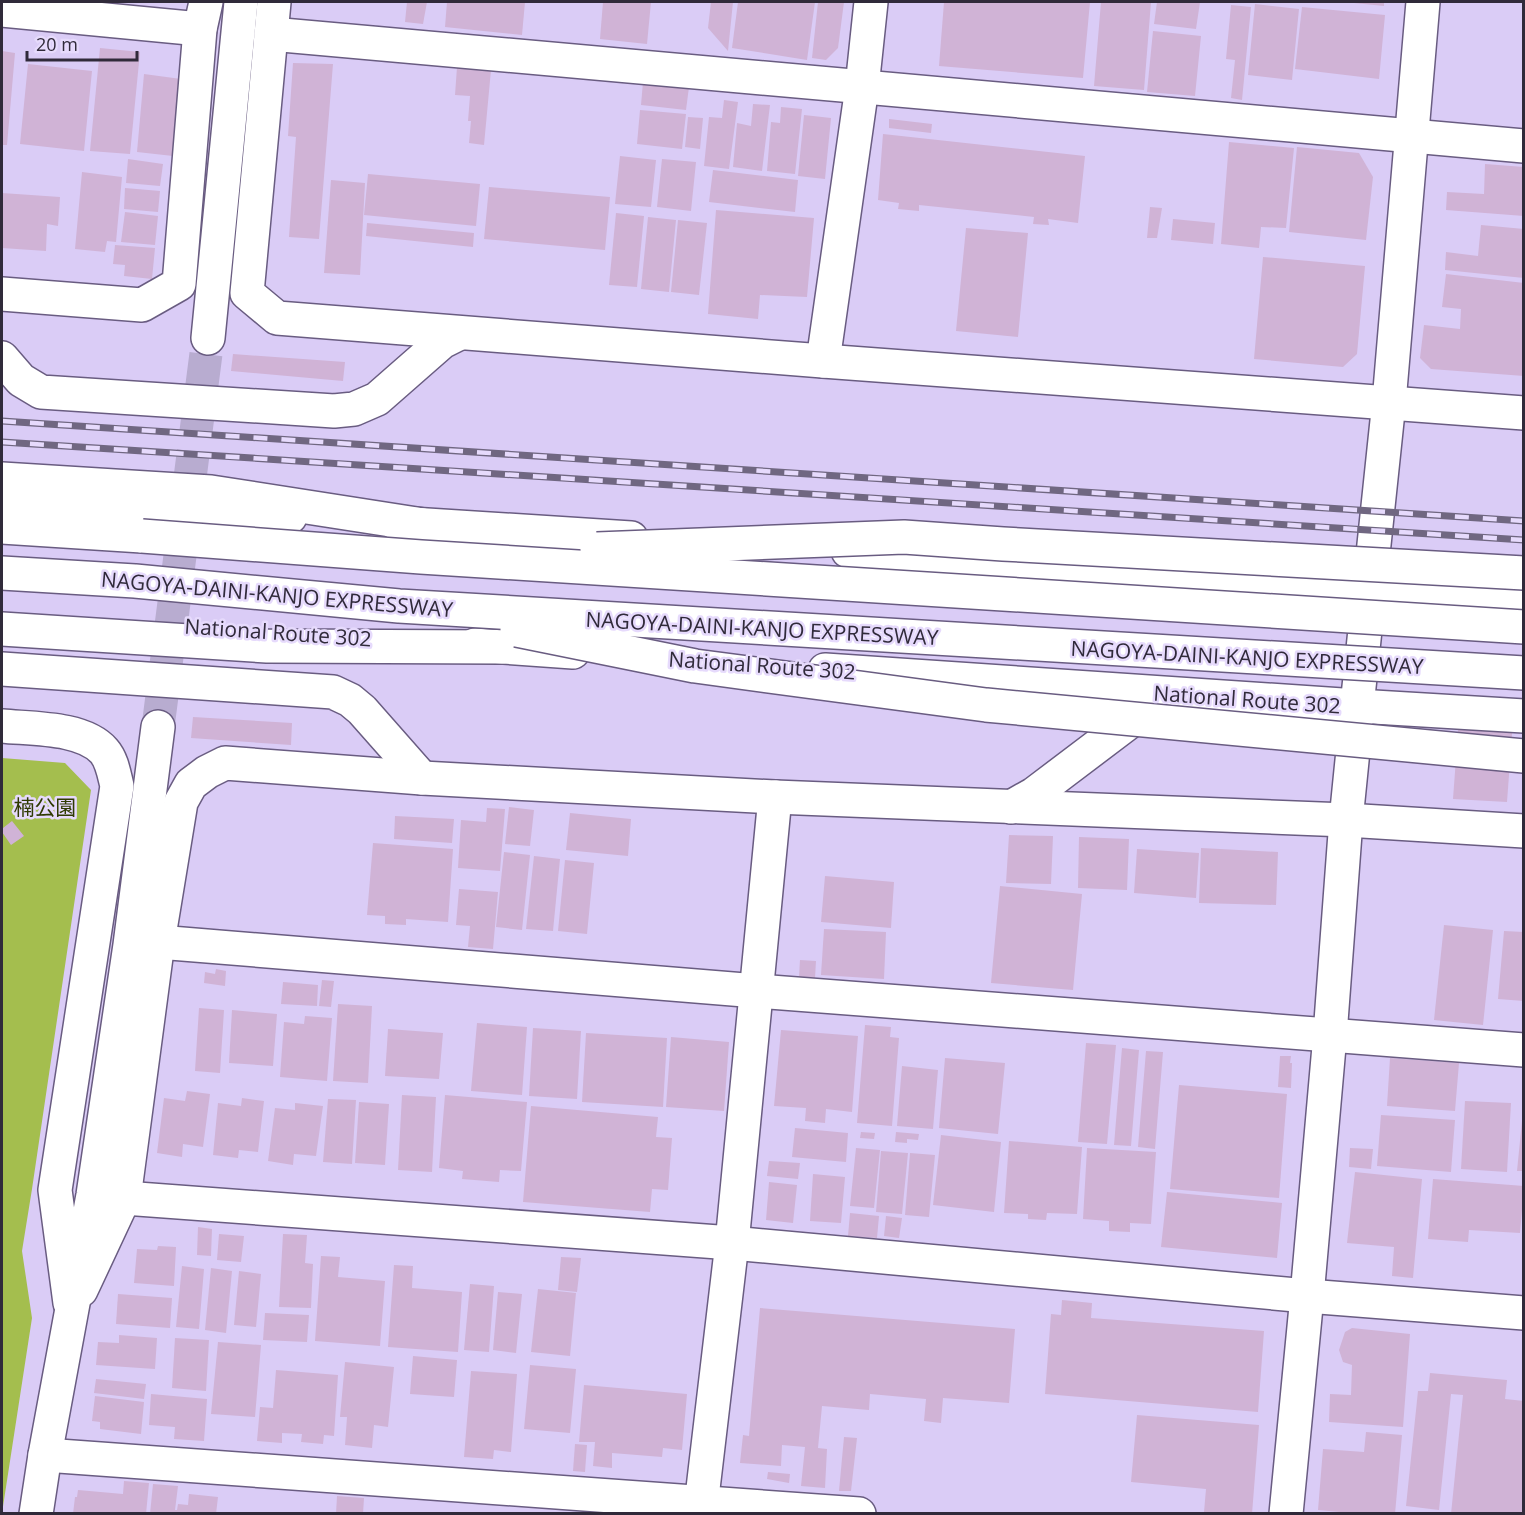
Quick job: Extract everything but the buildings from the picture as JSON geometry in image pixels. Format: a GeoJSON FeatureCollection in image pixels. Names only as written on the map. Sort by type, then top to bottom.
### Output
{"type":"FeatureCollection","features":[{"type":"Feature","properties":{"kind":"main road"},"geometry":{"type":"LineString","coordinates":[[208,338],[241,2]]}},
{"type":"Feature","properties":{"kind":"main road"},"geometry":{"type":"LineString","coordinates":[[274,2],[247,293],[278,318],[1524,413]]}},
{"type":"Feature","properties":{"kind":"main road"},"geometry":{"type":"LineString","coordinates":[[823,361],[862,87],[871,2]]}},
{"type":"Feature","properties":{"kind":"main road"},"geometry":{"type":"LineString","coordinates":[[1286,1514],[1330,1035],[1346,820],[1389,402],[1423,2]]}},
{"type":"Feature","properties":{"kind":"main road"},"geometry":{"type":"LineString","coordinates":[[2,10],[203,15],[180,284],[142,305],[2,294]]}},
{"type":"Feature","properties":{"kind":"main road"},"geometry":{"type":"LineString","coordinates":[[271,34],[1524,146]]}},
{"type":"Feature","properties":{"kind":"main road"},"geometry":{"type":"LineString","coordinates":[[2,358],[21,380],[41,392],[334,411],[354,409],[377,399],[442,342],[460,333]]}},
{"type":"Feature","properties":{"kind":"main road"},"geometry":{"type":"LineString","coordinates":[[2,479],[211,492],[422,541],[1369,583],[1524,593]]}},
{"type":"Feature","properties":{"kind":"main road"},"geometry":{"type":"LineString","coordinates":[[2,499],[422,541],[1524,627]]}},
{"type":"Feature","properties":{"kind":"main road"},"geometry":{"type":"LineString","coordinates":[[2,527],[142,536],[422,541],[904,537],[1524,573]]}},
{"type":"Feature","properties":{"kind":"main road","name":"NAGOYA-DAINI-KANJO EXPRESSWAY"},"geometry":{"type":"LineString","coordinates":[[2,573],[135,581],[399,606],[1524,673]]}},
{"type":"Feature","properties":{"kind":"main road"},"geometry":{"type":"LineString","coordinates":[[399,606],[695,666],[986,705],[1524,756]]}},
{"type":"Feature","properties":{"kind":"main road","name":"National Route 302"},"geometry":{"type":"LineString","coordinates":[[2,614],[1524,716]]}},
{"type":"Feature","properties":{"kind":"main road"},"geometry":{"type":"LineString","coordinates":[[2,629],[267,646],[502,647]]}},
{"type":"Feature","properties":{"kind":"main road"},"geometry":{"type":"LineString","coordinates":[[2,669],[333,692],[350,700],[362,710],[422,778]]}},
{"type":"Feature","properties":{"kind":"main road"},"geometry":{"type":"LineString","coordinates":[[1011,807],[1034,794],[1167,693]]}},
{"type":"Feature","properties":{"kind":"main road"},"geometry":{"type":"LineString","coordinates":[[2,726],[64,732],[80,735],[92,741],[105,752],[113,768],[117,786],[55,1190],[71,1311]]}},
{"type":"Feature","properties":{"kind":"main road"},"geometry":{"type":"LineString","coordinates":[[36,1514],[93,1195],[129,957],[158,727]]}},
{"type":"Feature","properties":{"kind":"main road"},"geometry":{"type":"LineString","coordinates":[[71,1311],[124,1198],[158,942],[181,802],[191,784],[207,772],[225,763],[422,778],[775,797],[1346,820],[1524,831]]}},
{"type":"Feature","properties":{"kind":"main road"},"geometry":{"type":"LineString","coordinates":[[701,1508],[732,1244],[775,797]]}},
{"type":"Feature","properties":{"kind":"main road"},"geometry":{"type":"LineString","coordinates":[[158,942],[1524,1050]]}},
{"type":"Feature","properties":{"kind":"main road"},"geometry":{"type":"LineString","coordinates":[[124,1198],[732,1244],[1307,1296],[1524,1313]]}},
{"type":"Feature","properties":{"kind":"main road"},"geometry":{"type":"LineString","coordinates":[[45,1455],[701,1508],[859,1514]]}},
{"type":"Feature","properties":{"kind":"green space","name":"楠公園"},"geometry":{"type":"Polygon","coordinates":[[[2,758],[65,763],[91,790],[22,1251],[32,1318],[2,1513],[2,758]]]}},
{"type":"Feature","properties":{"kind":"tunnel"},"geometry":{"type":"LineString","coordinates":[[158,727],[208,338]]}},
{"type":"Feature","properties":{"kind":"railway"},"geometry":{"type":"LineString","coordinates":[[2,421],[1524,521]]}},
{"type":"Feature","properties":{"kind":"railway"},"geometry":{"type":"LineString","coordinates":[[2,442],[1524,540]]}}]}
